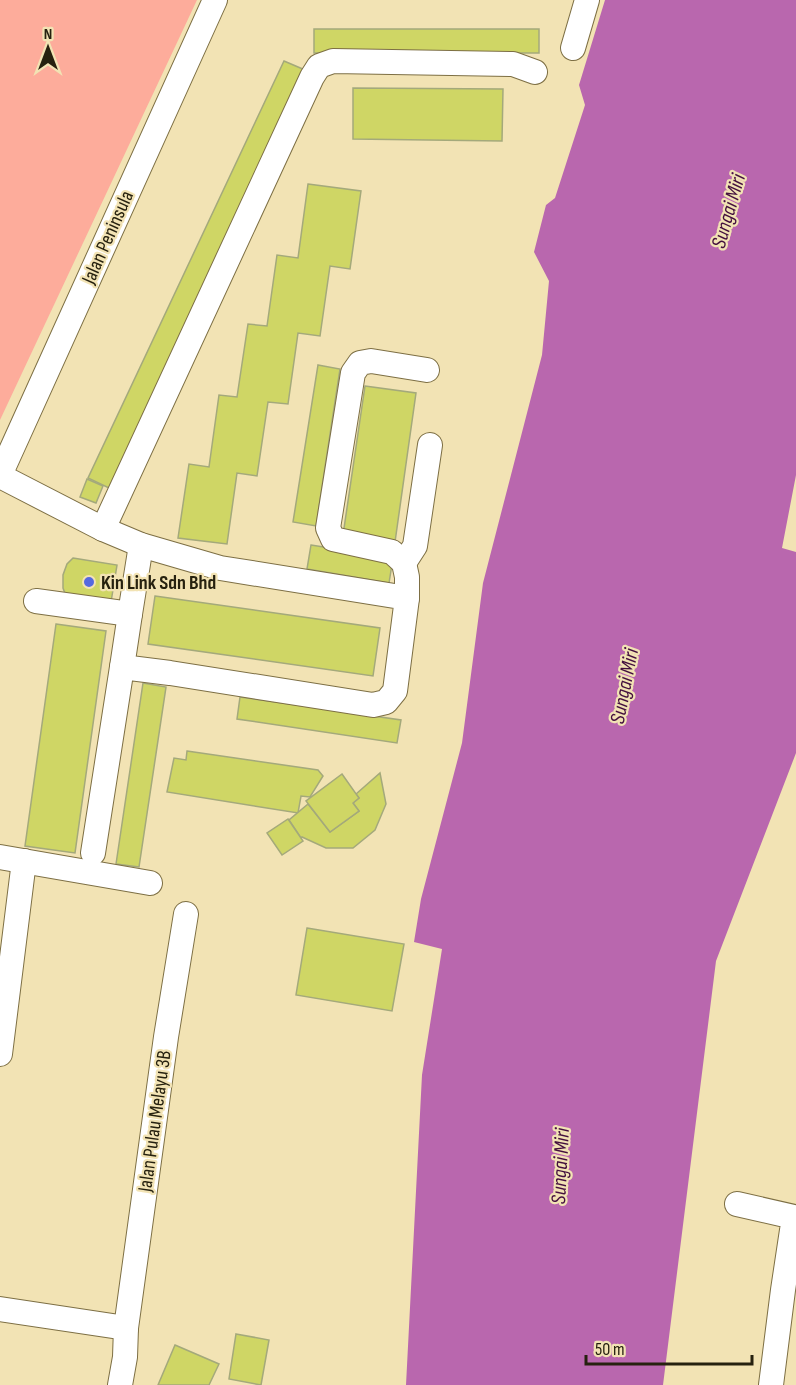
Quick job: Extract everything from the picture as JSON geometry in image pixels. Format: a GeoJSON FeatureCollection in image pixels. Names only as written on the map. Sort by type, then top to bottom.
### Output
{"type":"FeatureCollection","features":[{"type":"Feature","properties":{"kind":"street","name":"Jalan Peninsula"},"geometry":{"type":"LineString","coordinates":[[0,475],[215,0]]}},
{"type":"Feature","properties":{"kind":"street"},"geometry":{"type":"LineString","coordinates":[[573,48],[587,0]]}},
{"type":"Feature","properties":{"kind":"street"},"geometry":{"type":"LineString","coordinates":[[103,529],[312,77],[320,66],[333,61],[513,64],[535,72]]}},
{"type":"Feature","properties":{"kind":"street"},"geometry":{"type":"LineString","coordinates":[[122,667],[373,705],[386,702],[395,691],[407,598],[407,576],[404,562],[392,552],[333,539],[328,528],[353,373],[360,363],[371,360],[427,370]]}},
{"type":"Feature","properties":{"kind":"street"},"geometry":{"type":"LineString","coordinates":[[404,562],[415,546],[430,445]]}},
{"type":"Feature","properties":{"kind":"street"},"geometry":{"type":"LineString","coordinates":[[0,475],[103,529],[141,544],[220,568],[407,598]]}},
{"type":"Feature","properties":{"kind":"street"},"geometry":{"type":"LineString","coordinates":[[93,853],[141,544]]}},
{"type":"Feature","properties":{"kind":"street"},"geometry":{"type":"LineString","coordinates":[[36,601],[130,614]]}},
{"type":"Feature","properties":{"kind":"street"},"geometry":{"type":"LineString","coordinates":[[0,857],[150,883]]}},
{"type":"Feature","properties":{"kind":"street"},"geometry":{"type":"LineString","coordinates":[[0,1054],[24,861]]}},
{"type":"Feature","properties":{"kind":"street","name":"Jalan Pulau Melayu 3B"},"geometry":{"type":"LineString","coordinates":[[120,1385],[164,1048],[186,914]]}},
{"type":"Feature","properties":{"kind":"street"},"geometry":{"type":"LineString","coordinates":[[737,1204],[794,1217],[790,1293],[771,1385]]}},
{"type":"Feature","properties":{"kind":"street"},"geometry":{"type":"LineString","coordinates":[[0,1309],[126,1328]]}},
{"type":"Feature","properties":{"kind":"shaded area"},"geometry":{"type":"Polygon","coordinates":[[[0,0],[197,0],[0,420],[0,0]]]}},
{"type":"Feature","properties":{"kind":"water","name":"Sungai Miri"},"geometry":{"type":"Polygon","coordinates":[[[605,0],[796,0],[796,475],[782,548],[796,552],[796,753],[716,961],[663,1385],[406,1385],[422,1075],[442,949],[414,942],[421,899],[462,743],[483,583],[542,355],[549,281],[534,252],[546,205],[555,198],[585,105],[579,85],[605,0]]]}},
{"type":"Feature","properties":{"kind":"building"},"geometry":{"type":"Polygon","coordinates":[[[314,29],[539,29],[539,53],[314,53],[314,29]]]}},
{"type":"Feature","properties":{"kind":"building"},"geometry":{"type":"Polygon","coordinates":[[[284,61],[305,70],[109,488],[88,478],[284,61]]]}},
{"type":"Feature","properties":{"kind":"building"},"geometry":{"type":"Polygon","coordinates":[[[353,88],[503,89],[502,141],[353,139],[353,88]]]}},
{"type":"Feature","properties":{"kind":"building"},"geometry":{"type":"Polygon","coordinates":[[[308,184],[361,191],[350,269],[330,266],[320,336],[298,333],[288,404],[268,402],[257,476],[237,473],[227,544],[178,538],[189,464],[209,467],[219,395],[237,397],[248,324],[267,326],[277,255],[298,258],[308,184]]]}},
{"type":"Feature","properties":{"kind":"building"},"geometry":{"type":"Polygon","coordinates":[[[318,365],[340,369],[316,526],[293,522],[318,365]]]}},
{"type":"Feature","properties":{"kind":"building"},"geometry":{"type":"Polygon","coordinates":[[[365,386],[416,393],[395,542],[343,535],[365,386]]]}},
{"type":"Feature","properties":{"kind":"building"},"geometry":{"type":"Polygon","coordinates":[[[87,479],[103,486],[96,503],[80,497],[87,479]]]}},
{"type":"Feature","properties":{"kind":"building"},"geometry":{"type":"Polygon","coordinates":[[[311,545],[393,558],[389,583],[307,569],[311,545]]]}},
{"type":"Feature","properties":{"kind":"building","name":"Kin Link Sdn Bhd"},"geometry":{"type":"Polygon","coordinates":[[[73,558],[117,565],[111,602],[66,596],[63,588],[63,575],[67,564],[73,558]]]}},
{"type":"Feature","properties":{"kind":"building"},"geometry":{"type":"Polygon","coordinates":[[[155,596],[380,628],[373,676],[148,644],[155,596]]]}},
{"type":"Feature","properties":{"kind":"building"},"geometry":{"type":"Polygon","coordinates":[[[56,624],[106,631],[75,853],[25,846],[56,624]]]}},
{"type":"Feature","properties":{"kind":"building"},"geometry":{"type":"Polygon","coordinates":[[[143,683],[166,687],[139,867],[116,864],[143,683]]]}},
{"type":"Feature","properties":{"kind":"building"},"geometry":{"type":"Polygon","coordinates":[[[240,697],[401,720],[397,743],[237,719],[240,697]]]}},
{"type":"Feature","properties":{"kind":"building"},"geometry":{"type":"Polygon","coordinates":[[[187,751],[318,770],[323,776],[310,797],[301,796],[298,813],[167,792],[174,758],[186,760],[187,751]]]}},
{"type":"Feature","properties":{"kind":"building"},"geometry":{"type":"Polygon","coordinates":[[[380,773],[386,804],[375,830],[353,848],[326,848],[301,838],[289,820],[308,804],[330,832],[359,811],[353,803],[359,798],[356,794],[380,773]]]}},
{"type":"Feature","properties":{"kind":"building"},"geometry":{"type":"Polygon","coordinates":[[[342,774],[359,798],[353,803],[359,811],[330,832],[306,801],[342,774]]]}},
{"type":"Feature","properties":{"kind":"building"},"geometry":{"type":"Polygon","coordinates":[[[288,819],[303,841],[282,855],[267,833],[288,819]]]}},
{"type":"Feature","properties":{"kind":"building"},"geometry":{"type":"Polygon","coordinates":[[[307,928],[404,944],[392,1011],[296,995],[307,928]]]}},
{"type":"Feature","properties":{"kind":"building"},"geometry":{"type":"Polygon","coordinates":[[[236,1334],[269,1340],[261,1385],[229,1379],[236,1334]]]}},
{"type":"Feature","properties":{"kind":"building"},"geometry":{"type":"Polygon","coordinates":[[[175,1345],[219,1364],[209,1385],[158,1385],[175,1345]]]}},
{"type":"Feature","properties":{"kind":"place","name":"Kin Link Sdn Bhd"},"geometry":{"type":"Point","coordinates":[89,582]}}]}
